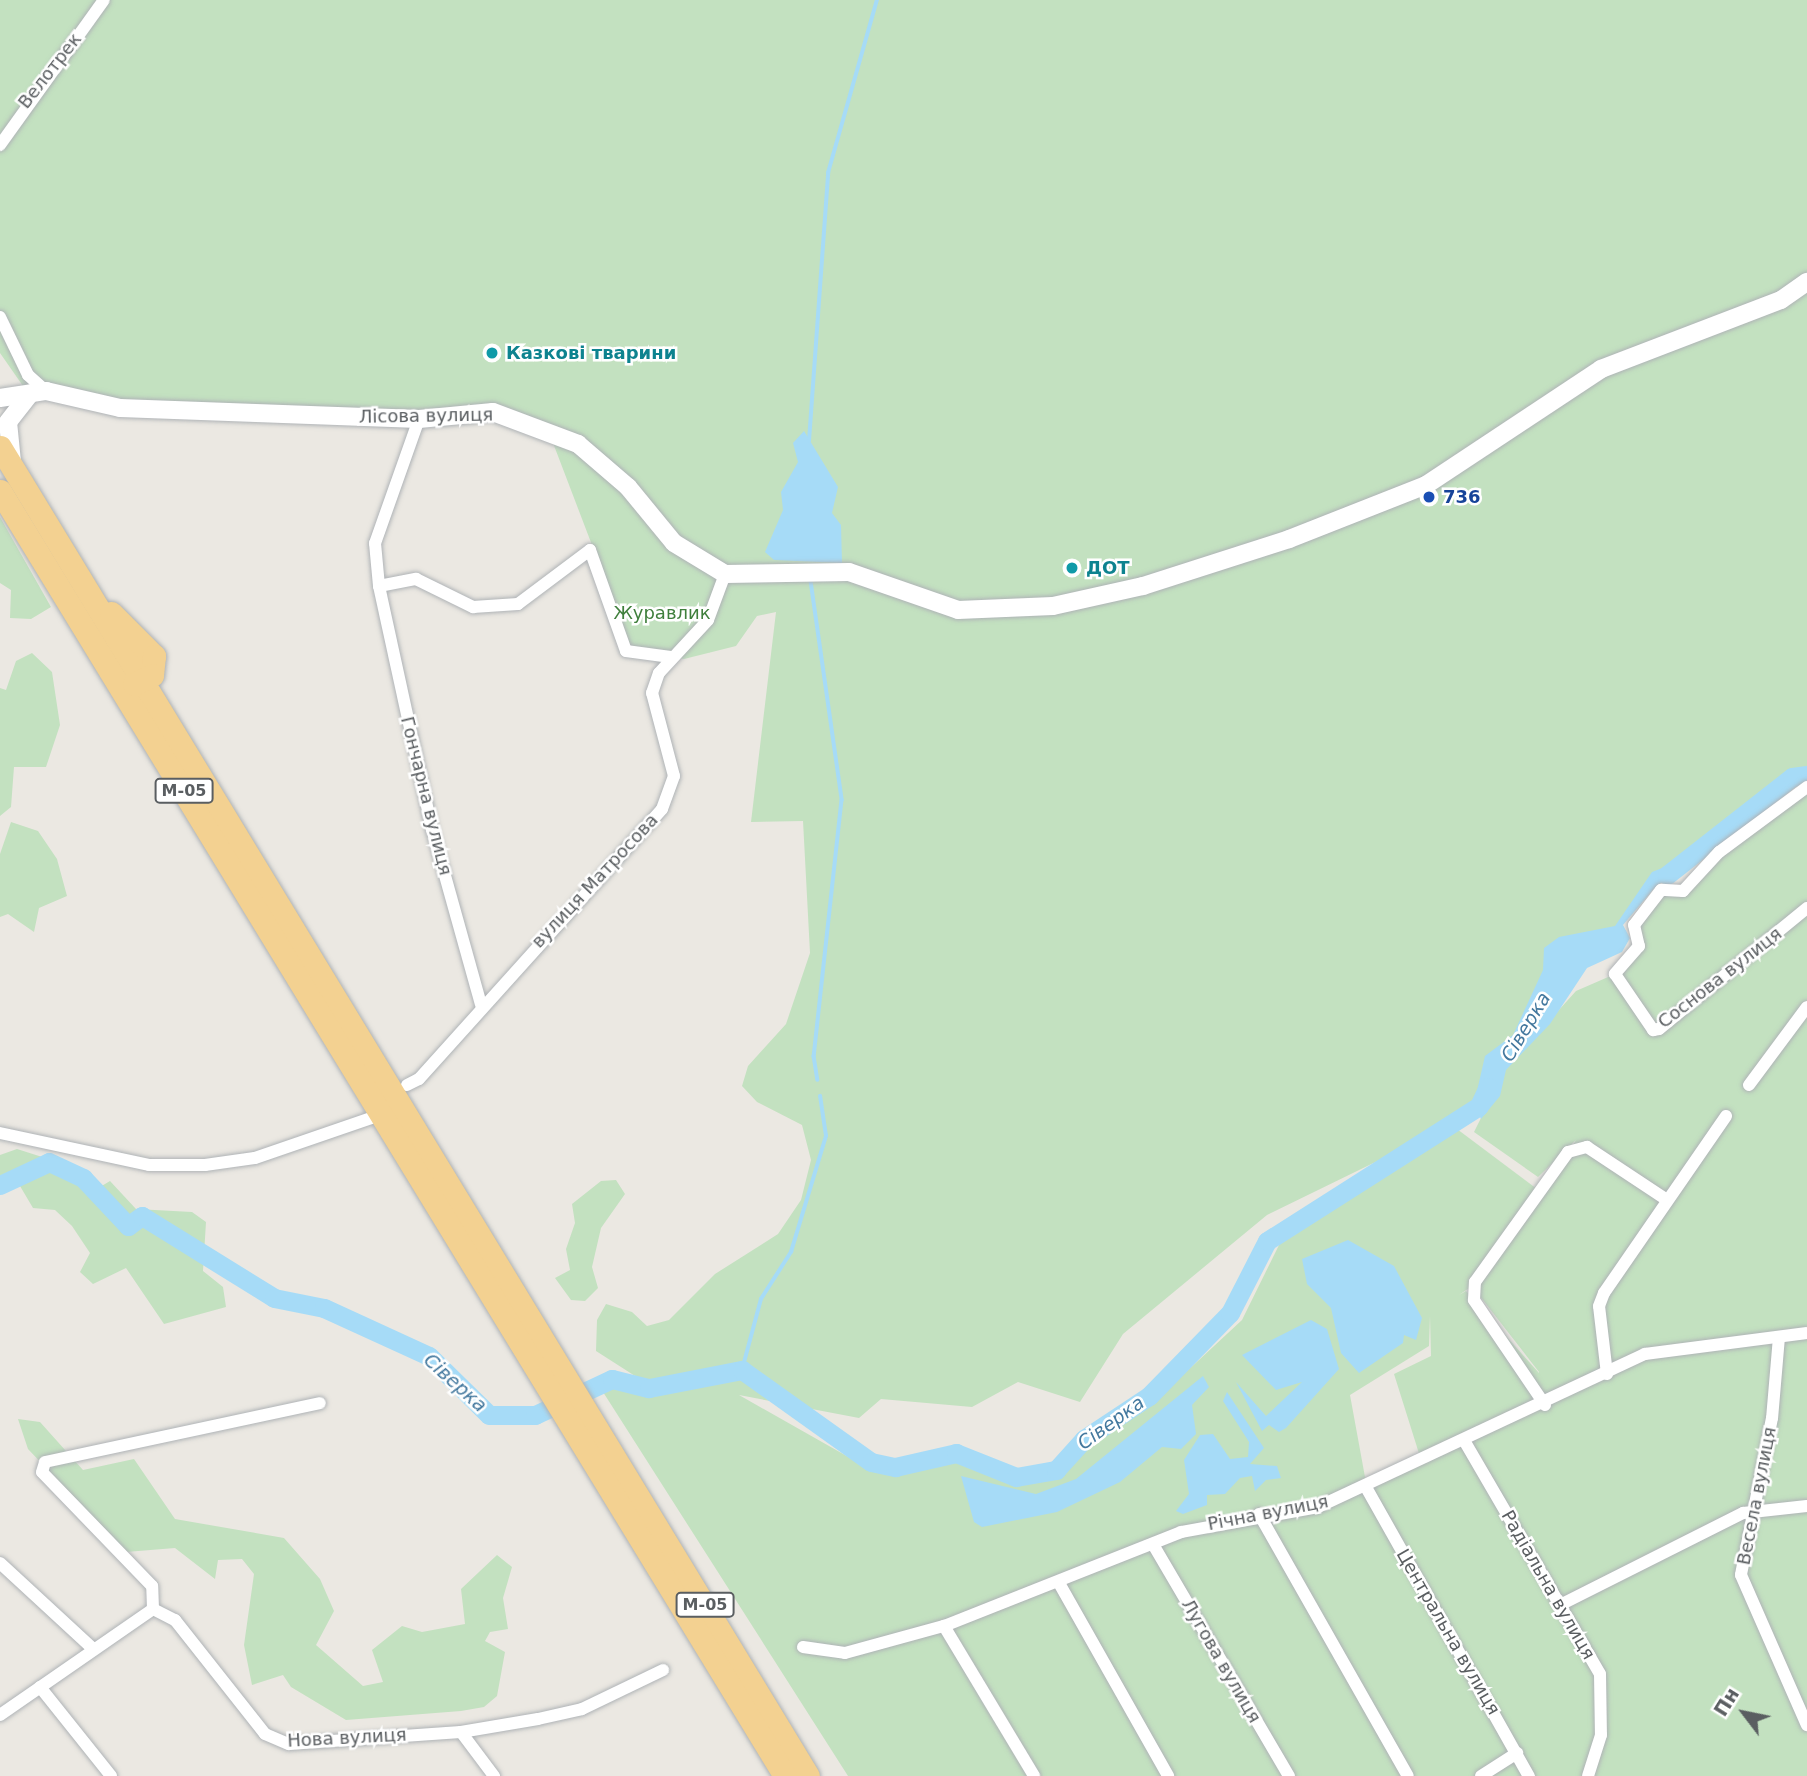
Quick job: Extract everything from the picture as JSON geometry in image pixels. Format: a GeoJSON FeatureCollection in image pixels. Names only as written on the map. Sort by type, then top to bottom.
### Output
{"type":"FeatureCollection","features":[{"type":"Feature","properties":{"kind":"highway"},"geometry":{"type":"LineString","coordinates":[[0,447],[89,593],[154,656],[145,682],[120,676],[78,619]]}},
{"type":"Feature","properties":{"kind":"highway","name":"М-05"},"geometry":{"type":"LineString","coordinates":[[0,491],[78,619],[376,1084]]}},
{"type":"Feature","properties":{"kind":"highway","name":"М-05"},"geometry":{"type":"LineString","coordinates":[[145,682],[376,1084],[389,1119],[547,1362],[785,1776]]}},
{"type":"Feature","properties":{"kind":"highway","name":"М-05"},"geometry":{"type":"LineString","coordinates":[[593,1439],[808,1776]]}},
{"type":"Feature","properties":{"kind":"street","name":"Велотрек"},"geometry":{"type":"LineString","coordinates":[[0,145],[104,0]]}},
{"type":"Feature","properties":{"kind":"street"},"geometry":{"type":"LineString","coordinates":[[726,573],[849,572],[958,610],[1054,606],[1143,586],[1426,485],[1601,369],[1781,300],[1807,282]]}},
{"type":"Feature","properties":{"kind":"street"},"geometry":{"type":"LineString","coordinates":[[0,317],[38,393]]}},
{"type":"Feature","properties":{"kind":"street"},"geometry":{"type":"LineString","coordinates":[[0,398],[38,393]]}},
{"type":"Feature","properties":{"kind":"street"},"geometry":{"type":"LineString","coordinates":[[14,471],[8,422],[38,393]]}},
{"type":"Feature","properties":{"kind":"street","name":"Лісова вулиця"},"geometry":{"type":"LineString","coordinates":[[38,393],[120,408],[419,419],[493,412],[554,431],[628,487],[674,543],[726,573]]}},
{"type":"Feature","properties":{"kind":"street","name":"Гончарна вулиця"},"geometry":{"type":"LineString","coordinates":[[419,419],[375,543],[379,586],[432,829],[481,1004]]}},
{"type":"Feature","properties":{"kind":"street"},"geometry":{"type":"LineString","coordinates":[[379,586],[416,579],[473,607],[518,604],[590,550],[626,651],[671,657]]}},
{"type":"Feature","properties":{"kind":"street","name":"вулиця Матросова"},"geometry":{"type":"LineString","coordinates":[[407,1085],[419,1079],[481,1004],[662,809],[674,776],[652,693],[671,657],[708,620],[726,573]]}},
{"type":"Feature","properties":{"kind":"street","name":"Соснова вулиця"},"geometry":{"type":"LineString","coordinates":[[1807,787],[1719,852],[1683,891],[1661,890],[1633,925],[1639,946],[1615,974],[1653,1030],[1659,1029],[1807,908]]}},
{"type":"Feature","properties":{"kind":"street"},"geometry":{"type":"LineString","coordinates":[[1749,1085],[1807,1007]]}},
{"type":"Feature","properties":{"kind":"street"},"geometry":{"type":"LineString","coordinates":[[1606,1374],[1600,1307],[1667,1200],[1726,1116]]}},
{"type":"Feature","properties":{"kind":"street"},"geometry":{"type":"LineString","coordinates":[[0,1133],[149,1165],[205,1165],[255,1158],[389,1119]]}},
{"type":"Feature","properties":{"kind":"street"},"geometry":{"type":"LineString","coordinates":[[1545,1405],[1474,1300],[1475,1282],[1568,1152],[1587,1147],[1667,1200]]}},
{"type":"Feature","properties":{"kind":"street","name":"Річна вулиця"},"geometry":{"type":"LineString","coordinates":[[803,1647],[845,1653],[944,1626],[1154,1546],[1181,1532],[1259,1514],[1318,1507],[1367,1489],[1606,1374],[1680,1345],[1807,1334]]}},
{"type":"Feature","properties":{"kind":"street","name":"Весела вулиця"},"geometry":{"type":"LineString","coordinates":[[1779,1337],[1756,1512],[1741,1575],[1807,1726]]}},
{"type":"Feature","properties":{"kind":"street"},"geometry":{"type":"LineString","coordinates":[[0,1715],[92,1648],[111,1642],[153,1609],[152,1586],[42,1472],[45,1462],[320,1403]]}},
{"type":"Feature","properties":{"kind":"street","name":"Радіальна вулиця"},"geometry":{"type":"LineString","coordinates":[[1465,1443],[1600,1674],[1601,1735],[1588,1776]]}},
{"type":"Feature","properties":{"kind":"street","name":"Центральна вулиця"},"geometry":{"type":"LineString","coordinates":[[1367,1489],[1530,1776]]}},
{"type":"Feature","properties":{"kind":"street"},"geometry":{"type":"LineString","coordinates":[[1560,1605],[1659,1550],[1756,1512],[1807,1506]]}},
{"type":"Feature","properties":{"kind":"street"},"geometry":{"type":"LineString","coordinates":[[1259,1514],[1408,1776]]}},
{"type":"Feature","properties":{"kind":"street","name":"Лугова вулиця"},"geometry":{"type":"LineString","coordinates":[[1154,1546],[1289,1776]]}},
{"type":"Feature","properties":{"kind":"street"},"geometry":{"type":"LineString","coordinates":[[0,1563],[92,1648]]}},
{"type":"Feature","properties":{"kind":"street"},"geometry":{"type":"LineString","coordinates":[[1059,1583],[1168,1776]]}},
{"type":"Feature","properties":{"kind":"street","name":"Нова вулиця"},"geometry":{"type":"LineString","coordinates":[[153,1609],[175,1620],[276,1741],[461,1732],[582,1709],[663,1670]]}},
{"type":"Feature","properties":{"kind":"street"},"geometry":{"type":"LineString","coordinates":[[944,1626],[1034,1776]]}},
{"type":"Feature","properties":{"kind":"street"},"geometry":{"type":"LineString","coordinates":[[40,1687],[111,1776]]}},
{"type":"Feature","properties":{"kind":"street"},"geometry":{"type":"LineString","coordinates":[[461,1732],[495,1776]]}},
{"type":"Feature","properties":{"kind":"street"},"geometry":{"type":"LineString","coordinates":[[1481,1776],[1517,1753]]}},
{"type":"Feature","properties":{"kind":"green space","name":"Журавлик"},"geometry":{"type":"Polygon","coordinates":[[[0,0],[1807,0],[1807,775],[1792,778],[1653,884],[1629,916],[1575,962],[1511,1052],[1484,1109],[1267,1215],[1123,1334],[1080,1402],[1018,1382],[972,1407],[881,1399],[859,1418],[739,1395],[859,1463],[893,1472],[954,1461],[1017,1483],[1057,1479],[1100,1435],[1143,1412],[1242,1320],[1280,1243],[1457,1129],[1545,1195],[1576,1140],[1538,1177],[1474,1132],[1505,1070],[1576,991],[1615,974],[1639,946],[1634,925],[1661,890],[1683,891],[1719,852],[1807,787],[1807,1776],[848,1776],[603,1392],[612,1379],[646,1383],[596,1351],[597,1320],[606,1304],[632,1312],[647,1326],[669,1320],[715,1274],[778,1234],[801,1200],[811,1160],[802,1125],[757,1102],[742,1086],[748,1066],[786,1024],[810,953],[803,821],[751,822],[776,612],[757,616],[736,646],[684,659],[632,650],[550,435],[530,420],[122,402],[23,386],[0,353],[0,0]],[[1472,1286],[1459,1295],[1466,1291],[1539,1373],[1539,1372],[1472,1286]],[[1430,1316],[1429,1346],[1350,1395],[1367,1488],[1422,1463],[1394,1374],[1431,1356],[1430,1316]]]}},
{"type":"Feature","properties":{"kind":"green space"},"geometry":{"type":"Polygon","coordinates":[[[0,517],[51,607],[31,619],[10,618],[11,590],[0,583],[0,517]]]}},
{"type":"Feature","properties":{"kind":"green space"},"geometry":{"type":"Polygon","coordinates":[[[32,653],[52,672],[60,725],[46,767],[14,767],[11,807],[0,816],[0,688],[6,690],[16,661],[32,653]]]}},
{"type":"Feature","properties":{"kind":"green space"},"geometry":{"type":"Polygon","coordinates":[[[11,822],[38,831],[57,859],[67,896],[39,908],[34,932],[8,914],[0,917],[0,854],[11,822]]]}},
{"type":"Feature","properties":{"kind":"green space"},"geometry":{"type":"Polygon","coordinates":[[[17,1149],[77,1168],[100,1187],[110,1181],[136,1209],[192,1212],[206,1222],[203,1271],[223,1287],[226,1307],[164,1324],[126,1268],[93,1284],[80,1272],[90,1253],[72,1226],[55,1210],[33,1208],[20,1186],[0,1177],[0,1155],[17,1149]]]}},
{"type":"Feature","properties":{"kind":"green space"},"geometry":{"type":"Polygon","coordinates":[[[616,1180],[625,1194],[601,1228],[592,1267],[598,1288],[585,1301],[571,1300],[555,1278],[570,1270],[566,1249],[575,1223],[572,1204],[601,1181],[616,1180]]]}},
{"type":"Feature","properties":{"kind":"green space"},"geometry":{"type":"Polygon","coordinates":[[[18,1419],[40,1422],[83,1470],[134,1459],[175,1519],[284,1538],[320,1579],[334,1611],[316,1645],[363,1686],[383,1682],[372,1650],[402,1626],[422,1632],[465,1624],[461,1589],[497,1555],[512,1567],[503,1598],[508,1629],[490,1632],[485,1641],[505,1652],[497,1696],[484,1707],[461,1711],[346,1720],[291,1687],[283,1675],[252,1685],[244,1645],[254,1574],[242,1559],[218,1560],[215,1579],[175,1548],[126,1552],[28,1449],[18,1419]]]}},
{"type":"Feature","properties":{"kind":"water"},"geometry":{"type":"Polygon","coordinates":[[[804,431],[838,487],[832,513],[841,525],[842,563],[774,560],[765,552],[783,510],[781,492],[798,462],[793,443],[804,431]]]}},
{"type":"Feature","properties":{"kind":"water"},"geometry":{"type":"Polygon","coordinates":[[[1690,857],[1683,872],[1657,885],[1623,925],[1630,938],[1622,952],[1587,968],[1550,1024],[1506,1070],[1500,1096],[1481,1119],[1474,1104],[1485,1056],[1513,1035],[1543,970],[1544,948],[1559,937],[1615,926],[1652,872],[1690,857]]]}},
{"type":"Feature","properties":{"kind":"water"},"geometry":{"type":"Polygon","coordinates":[[[1348,1240],[1394,1266],[1422,1318],[1416,1340],[1404,1335],[1403,1343],[1359,1373],[1341,1353],[1331,1308],[1307,1284],[1302,1259],[1348,1240]]]}},
{"type":"Feature","properties":{"kind":"water"},"geometry":{"type":"Polygon","coordinates":[[[1311,1320],[1327,1329],[1339,1369],[1286,1428],[1279,1432],[1269,1425],[1262,1431],[1236,1382],[1266,1416],[1302,1382],[1276,1390],[1242,1355],[1311,1320]]]}},
{"type":"Feature","properties":{"kind":"water"},"geometry":{"type":"Polygon","coordinates":[[[1203,1376],[1209,1387],[1192,1405],[1196,1434],[1181,1449],[1162,1447],[1120,1482],[1057,1512],[982,1527],[974,1522],[961,1476],[1036,1494],[1076,1479],[1203,1376]]]}},
{"type":"Feature","properties":{"kind":"water"},"geometry":{"type":"Polygon","coordinates":[[[1227,1392],[1264,1448],[1250,1464],[1277,1466],[1281,1478],[1266,1480],[1255,1491],[1252,1476],[1240,1478],[1225,1494],[1207,1495],[1207,1505],[1183,1514],[1176,1511],[1189,1494],[1184,1460],[1200,1435],[1213,1434],[1230,1459],[1248,1457],[1249,1442],[1223,1401],[1227,1392]]]}},
{"type":"Feature","properties":{"kind":"waterway"},"geometry":{"type":"LineString","coordinates":[[809,441],[828,173],[877,0]]}},
{"type":"Feature","properties":{"kind":"waterway"},"geometry":{"type":"LineString","coordinates":[[811,581],[842,800],[814,1056],[818,1080]]}},
{"type":"Feature","properties":{"kind":"waterway","name":"Сіверка"},"geometry":{"type":"LineString","coordinates":[[1667,875],[1792,777],[1807,775]]}},
{"type":"Feature","properties":{"kind":"waterway","name":"Сіверка"},"geometry":{"type":"LineString","coordinates":[[0,1185],[49,1162],[83,1178],[128,1226],[142,1216],[274,1298],[324,1308],[429,1356],[489,1415],[535,1415],[612,1379],[649,1388],[742,1370],[871,1462],[895,1467],[956,1453],[1016,1477],[1056,1470],[1084,1439],[1149,1396],[1230,1313],[1267,1241],[1479,1106],[1488,1087]]}},
{"type":"Feature","properties":{"kind":"waterway"},"geometry":{"type":"LineString","coordinates":[[742,1370],[761,1299],[791,1252],[826,1136],[820,1096]]}},
{"type":"Feature","properties":{"kind":"place","name":"Казкові тварини"},"geometry":{"type":"Point","coordinates":[492,353]}},
{"type":"Feature","properties":{"kind":"place","name":"736"},"geometry":{"type":"Point","coordinates":[1429,497]}},
{"type":"Feature","properties":{"kind":"place","name":"ДОТ"},"geometry":{"type":"Point","coordinates":[1072,568]}}]}
